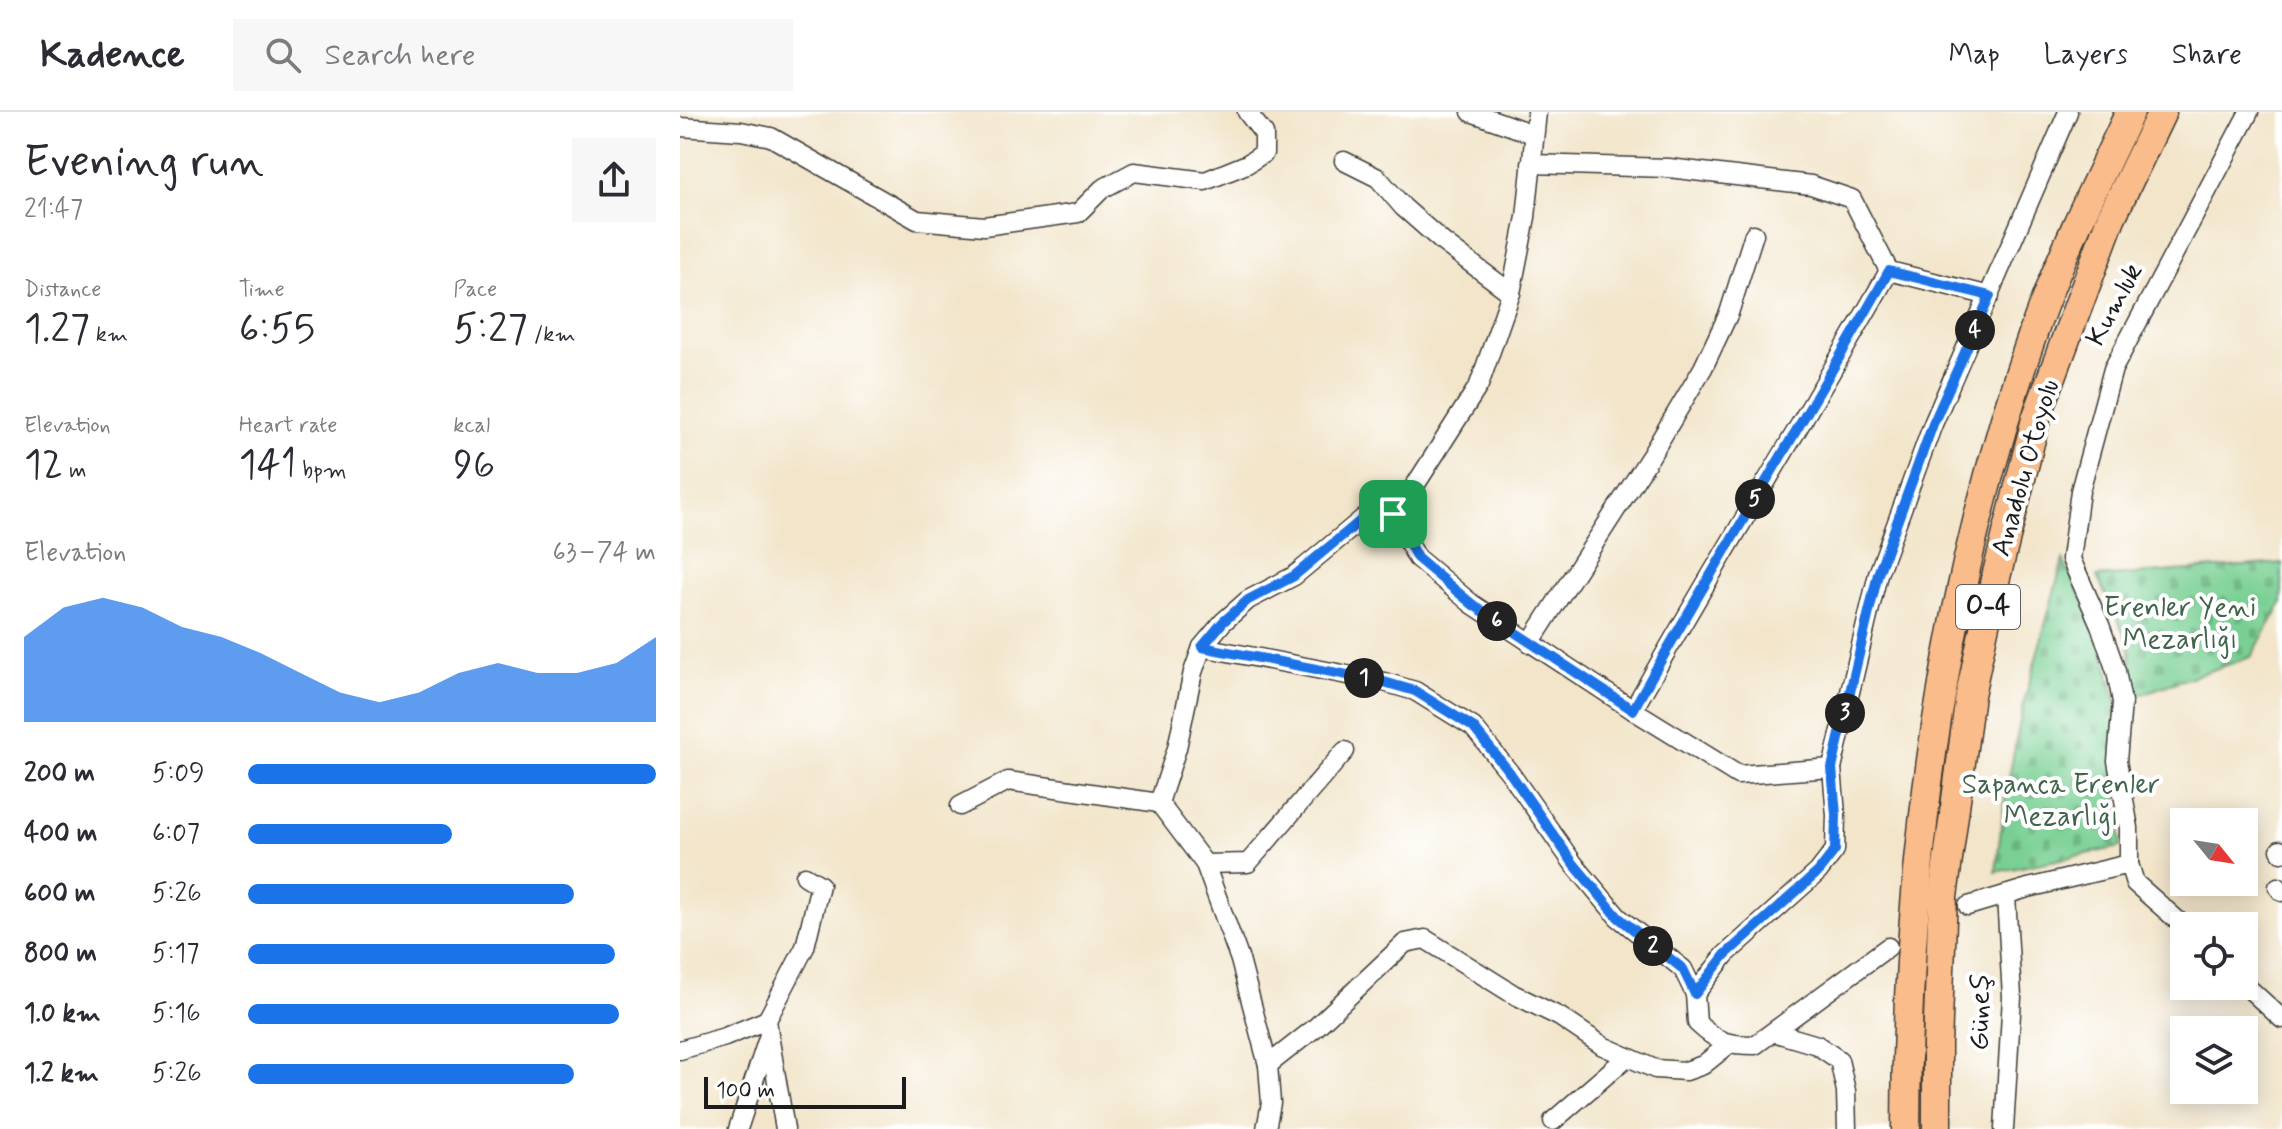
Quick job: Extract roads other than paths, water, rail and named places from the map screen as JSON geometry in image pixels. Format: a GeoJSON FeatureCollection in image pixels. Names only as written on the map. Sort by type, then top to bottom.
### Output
{"type":"FeatureCollection","features":[{"type":"Feature","properties":{"kind":"highway","name":"Anadolu Otoyolu"},"geometry":{"type":"LineString","coordinates":[[1906,1129],[1906,1038],[1913,906],[1943,688],[1961,593],[2009,409],[2038,321],[2084,206],[2130,112]]}},
{"type":"Feature","properties":{"kind":"highway","name":"Anadolu Otoyolu"},"geometry":{"type":"LineString","coordinates":[[1937,1129],[1943,897],[1970,695],[1990,601],[2041,404],[2111,218],[2162,112]]}},
{"type":"Feature","properties":{"kind":"street"},"geometry":{"type":"LineString","coordinates":[[680,127],[741,131],[771,137],[917,220],[984,226],[1078,213],[1102,189],[1134,172],[1205,181],[1247,164],[1264,153],[1264,134],[1247,112]]}},
{"type":"Feature","properties":{"kind":"street"},"geometry":{"type":"LineString","coordinates":[[1471,112],[1533,134]]}},
{"type":"Feature","properties":{"kind":"street"},"geometry":{"type":"LineString","coordinates":[[1393,514],[1416,484],[1479,385],[1511,293],[1526,217],[1537,112]]}},
{"type":"Feature","properties":{"kind":"street"},"geometry":{"type":"LineString","coordinates":[[1695,994],[1725,955],[1818,872],[1835,850],[1832,768],[1878,574],[1933,424],[2068,112]]}},
{"type":"Feature","properties":{"kind":"street","name":"Kumluk"},"geometry":{"type":"LineString","coordinates":[[2129,864],[2129,828],[2117,761],[2122,702],[2116,671],[2100,625],[2071,559],[2080,491],[2113,369],[2249,112]]}},
{"type":"Feature","properties":{"kind":"street"},"geometry":{"type":"LineString","coordinates":[[1344,161],[1378,178],[1403,207],[1434,234],[1511,293]]}},
{"type":"Feature","properties":{"kind":"street"},"geometry":{"type":"LineString","coordinates":[[1531,164],[1669,168],[1811,185],[1852,199],[1889,271],[1990,296]]}},
{"type":"Feature","properties":{"kind":"street"},"geometry":{"type":"LineString","coordinates":[[1530,643],[1650,457],[1703,368],[1729,313],[1754,234]]}},
{"type":"Feature","properties":{"kind":"street"},"geometry":{"type":"LineString","coordinates":[[1633,710],[1702,586],[1841,357],[1889,271]]}},
{"type":"Feature","properties":{"kind":"street"},"geometry":{"type":"LineString","coordinates":[[1159,803],[1177,748],[1193,672],[1202,647],[1223,622],[1248,600],[1294,576],[1372,511],[1393,514]]}},
{"type":"Feature","properties":{"kind":"street"},"geometry":{"type":"LineString","coordinates":[[1393,514],[1417,558],[1472,604],[1738,775],[1832,768]]}},
{"type":"Feature","properties":{"kind":"street"},"geometry":{"type":"LineString","coordinates":[[1202,647],[1384,682],[1415,691],[1473,727],[1510,773],[1573,863],[1618,917],[1683,969],[1695,994],[1697,1023],[1708,1034],[1728,1045],[1755,1045],[1888,947]]}},
{"type":"Feature","properties":{"kind":"street"},"geometry":{"type":"LineString","coordinates":[[1205,864],[1248,863],[1345,751]]}},
{"type":"Feature","properties":{"kind":"street"},"geometry":{"type":"LineString","coordinates":[[960,806],[1008,781],[1159,803],[1205,864],[1240,960],[1268,1065],[1271,1103],[1266,1129]]}},
{"type":"Feature","properties":{"kind":"street"},"geometry":{"type":"LineString","coordinates":[[1968,906],[2129,864],[2135,883],[2170,914]]}},
{"type":"Feature","properties":{"kind":"street"},"geometry":{"type":"LineString","coordinates":[[738,1129],[768,1028],[805,947],[820,885],[805,876]]}},
{"type":"Feature","properties":{"kind":"street","name":"Güneş"},"geometry":{"type":"LineString","coordinates":[[2004,1129],[2012,997],[2006,896]]}},
{"type":"Feature","properties":{"kind":"street"},"geometry":{"type":"LineString","coordinates":[[1268,1065],[1315,1028],[1405,943],[1425,939],[1513,994],[1560,1017],[1603,1046],[1655,1069],[1686,1071],[1703,1065],[1728,1045]]}},
{"type":"Feature","properties":{"kind":"street"},"geometry":{"type":"LineString","coordinates":[[2258,997],[2282,1019]]}},
{"type":"Feature","properties":{"kind":"street"},"geometry":{"type":"LineString","coordinates":[[680,1050],[768,1028]]}},
{"type":"Feature","properties":{"kind":"street"},"geometry":{"type":"LineString","coordinates":[[768,1028],[785,1129]]}},
{"type":"Feature","properties":{"kind":"street"},"geometry":{"type":"LineString","coordinates":[[1773,1032],[1817,1045],[1839,1060],[1846,1091],[1847,1129]]}},
{"type":"Feature","properties":{"kind":"street"},"geometry":{"type":"LineString","coordinates":[[1553,1121],[1627,1057]]}},
{"type":"Feature","properties":{"kind":"park label","name":"Erenler Yeni Mezarlığı"},"geometry":{"type":"Point","coordinates":[2180,624]}},
{"type":"Feature","properties":{"kind":"park label","name":"Sapanca Erenler Mezarlığı"},"geometry":{"type":"Point","coordinates":[2061,801]}}]}
